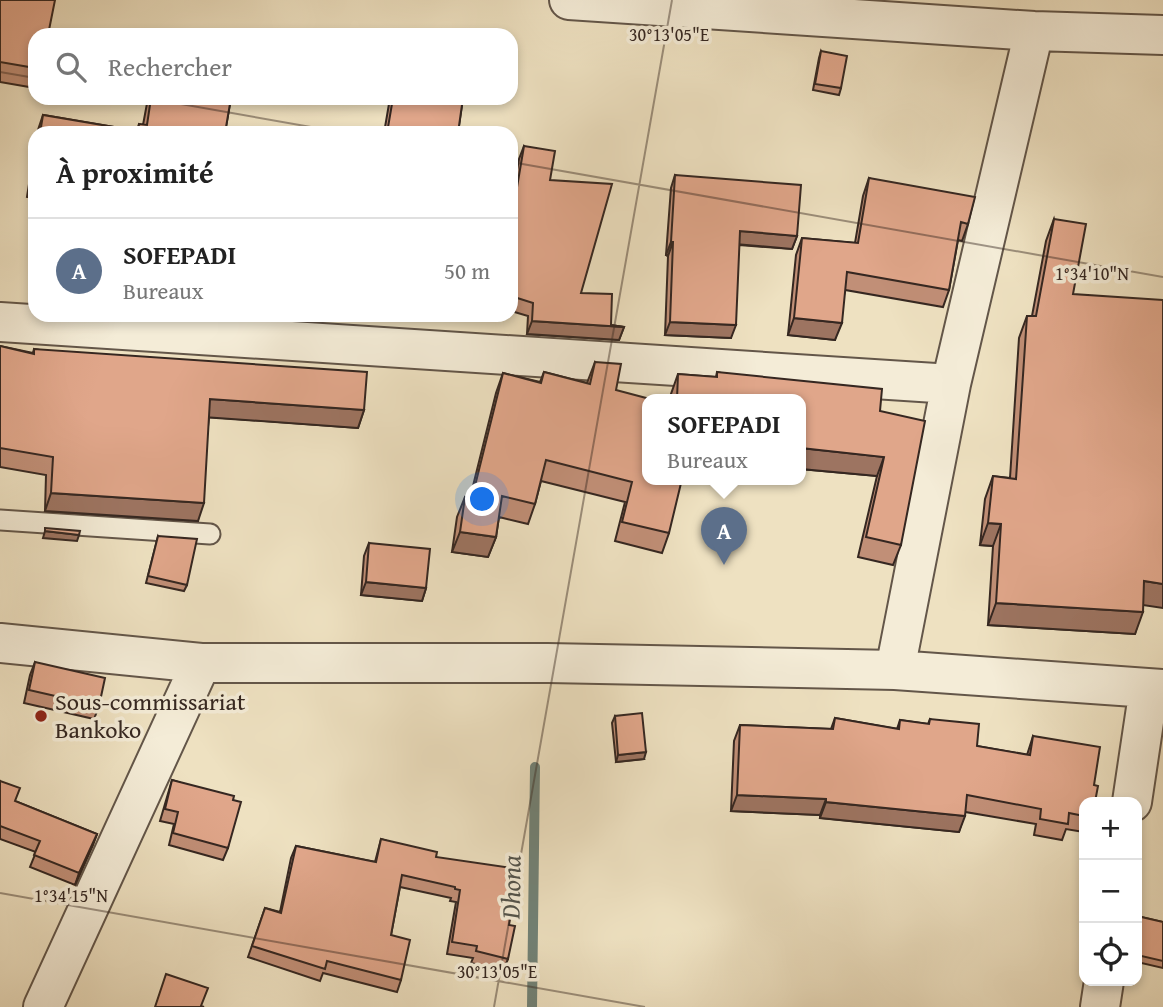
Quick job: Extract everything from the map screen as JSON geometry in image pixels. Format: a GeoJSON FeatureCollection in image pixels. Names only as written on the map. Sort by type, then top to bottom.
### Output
{"type":"FeatureCollection","features":[{"type":"Feature","properties":{"kind":"street"},"geometry":{"type":"LineString","coordinates":[[569,0],[1034,31],[1163,35]]}},
{"type":"Feature","properties":{"kind":"street"},"geometry":{"type":"LineString","coordinates":[[895,670],[951,384],[1034,31]]}},
{"type":"Feature","properties":{"kind":"street"},"geometry":{"type":"LineString","coordinates":[[0,322],[951,384]]}},
{"type":"Feature","properties":{"kind":"street"},"geometry":{"type":"LineString","coordinates":[[0,643],[201,663],[548,663],[895,670],[1156,688],[1133,797]]}},
{"type":"Feature","properties":{"kind":"street"},"geometry":{"type":"LineString","coordinates":[[43,1007],[201,663]]}},
{"type":"Feature","properties":{"kind":"street"},"geometry":{"type":"LineString","coordinates":[[1100,1007],[1103,986]]}},
{"type":"Feature","properties":{"kind":"lane"},"geometry":{"type":"LineString","coordinates":[[0,520],[210,534]]}},
{"type":"Feature","properties":{"kind":"building"},"geometry":{"type":"Polygon","coordinates":[[[0,0],[55,0],[49,28],[28,28],[28,67],[0,62],[0,0]]]}},
{"type":"Feature","properties":{"kind":"building"},"geometry":{"type":"Polygon","coordinates":[[[821,51],[847,56],[841,88],[815,84],[821,51]]]}},
{"type":"Feature","properties":{"kind":"building"},"geometry":{"type":"Polygon","coordinates":[[[150,105],[230,105],[226,126],[139,126],[147,125],[150,105]]]}},
{"type":"Feature","properties":{"kind":"building"},"geometry":{"type":"Polygon","coordinates":[[[392,105],[462,105],[459,126],[388,126],[392,105]]]}},
{"type":"Feature","properties":{"kind":"building"},"geometry":{"type":"Polygon","coordinates":[[[43,115],[108,126],[41,126],[43,115]]]}},
{"type":"Feature","properties":{"kind":"building"},"geometry":{"type":"Polygon","coordinates":[[[524,146],[555,151],[550,180],[612,184],[581,293],[612,294],[611,325],[624,327],[532,321],[533,303],[518,298],[518,181],[524,146]]]}},
{"type":"Feature","properties":{"kind":"building"},"geometry":{"type":"Polygon","coordinates":[[[675,175],[801,185],[797,236],[740,231],[736,325],[670,322],[675,175]]]}},
{"type":"Feature","properties":{"kind":"building"},"geometry":{"type":"Polygon","coordinates":[[[869,178],[975,197],[968,224],[961,222],[949,290],[847,272],[842,323],[794,318],[802,238],[858,243],[869,178]]]}},
{"type":"Feature","properties":{"kind":"building"},"geometry":{"type":"Polygon","coordinates":[[[1054,219],[1086,224],[1073,294],[1163,300],[1163,584],[1144,581],[1143,612],[996,603],[1001,524],[988,523],[993,476],[1016,479],[1027,316],[1036,316],[1054,219]]]}},
{"type":"Feature","properties":{"kind":"building"},"geometry":{"type":"Polygon","coordinates":[[[0,346],[34,354],[34,349],[367,372],[364,410],[210,399],[204,503],[51,493],[53,457],[0,448],[0,346]]]}},
{"type":"Feature","properties":{"kind":"building"},"geometry":{"type":"Polygon","coordinates":[[[595,362],[621,364],[616,390],[642,397],[642,485],[681,485],[669,533],[622,522],[632,482],[546,460],[535,504],[502,496],[496,537],[460,532],[465,497],[472,498],[503,373],[541,383],[544,372],[590,384],[595,362]]]}},
{"type":"Feature","properties":{"kind":"building"},"geometry":{"type":"Polygon","coordinates":[[[717,372],[882,389],[880,411],[925,421],[901,545],[866,537],[884,457],[806,449],[806,394],[677,394],[678,374],[717,377],[717,372]]]}},
{"type":"Feature","properties":{"kind":"building"},"geometry":{"type":"Polygon","coordinates":[[[45,528],[80,531],[79,535],[45,531],[45,528]]]}},
{"type":"Feature","properties":{"kind":"building"},"geometry":{"type":"Polygon","coordinates":[[[158,536],[197,539],[187,585],[148,576],[158,536]]]}},
{"type":"Feature","properties":{"kind":"building"},"geometry":{"type":"Polygon","coordinates":[[[369,543],[430,549],[426,588],[366,582],[369,543]]]}},
{"type":"Feature","properties":{"kind":"building"},"geometry":{"type":"Polygon","coordinates":[[[35,662],[105,678],[99,706],[29,690],[35,662]]]}},
{"type":"Feature","properties":{"kind":"building"},"geometry":{"type":"Polygon","coordinates":[[[642,713],[646,752],[618,755],[615,716],[642,713]]]}},
{"type":"Feature","properties":{"kind":"building"},"geometry":{"type":"Polygon","coordinates":[[[835,718],[899,729],[900,720],[929,724],[930,719],[979,724],[977,746],[1030,755],[1033,736],[1100,747],[1094,785],[1098,786],[1096,797],[1079,797],[1079,815],[1069,813],[1068,824],[1040,819],[1041,809],[967,795],[965,816],[826,802],[826,799],[737,795],[740,725],[833,729],[835,718]]]}},
{"type":"Feature","properties":{"kind":"building"},"geometry":{"type":"Polygon","coordinates":[[[172,780],[234,796],[233,800],[241,802],[228,848],[173,833],[178,812],[165,809],[172,780]]]}},
{"type":"Feature","properties":{"kind":"building"},"geometry":{"type":"Polygon","coordinates":[[[0,781],[20,788],[15,801],[97,834],[79,873],[34,855],[40,841],[0,826],[0,781]]]}},
{"type":"Feature","properties":{"kind":"building"},"geometry":{"type":"Polygon","coordinates":[[[381,839],[437,852],[436,857],[518,869],[509,925],[515,926],[508,959],[476,951],[477,946],[452,942],[460,890],[402,875],[391,935],[410,940],[401,980],[327,961],[325,969],[252,946],[265,908],[281,913],[296,846],[376,862],[381,839]]]}},
{"type":"Feature","properties":{"kind":"building"},"geometry":{"type":"Polygon","coordinates":[[[1142,917],[1163,922],[1163,961],[1142,956],[1142,917]]]}},
{"type":"Feature","properties":{"kind":"building"},"geometry":{"type":"Polygon","coordinates":[[[166,974],[208,988],[201,1006],[204,1007],[155,1007],[166,974]]]}},
{"type":"Feature","properties":{"kind":"waterway","name":"Dhona"},"geometry":{"type":"LineString","coordinates":[[532,1007],[535,767]]}},
{"type":"Feature","properties":{"kind":"place","name":"SOFEPADI"},"geometry":{"type":"Point","coordinates":[724,565]}},
{"type":"Feature","properties":{"kind":"place","name":"Sous-commissariat Bankoko"},"geometry":{"type":"Point","coordinates":[41,716]}}]}
